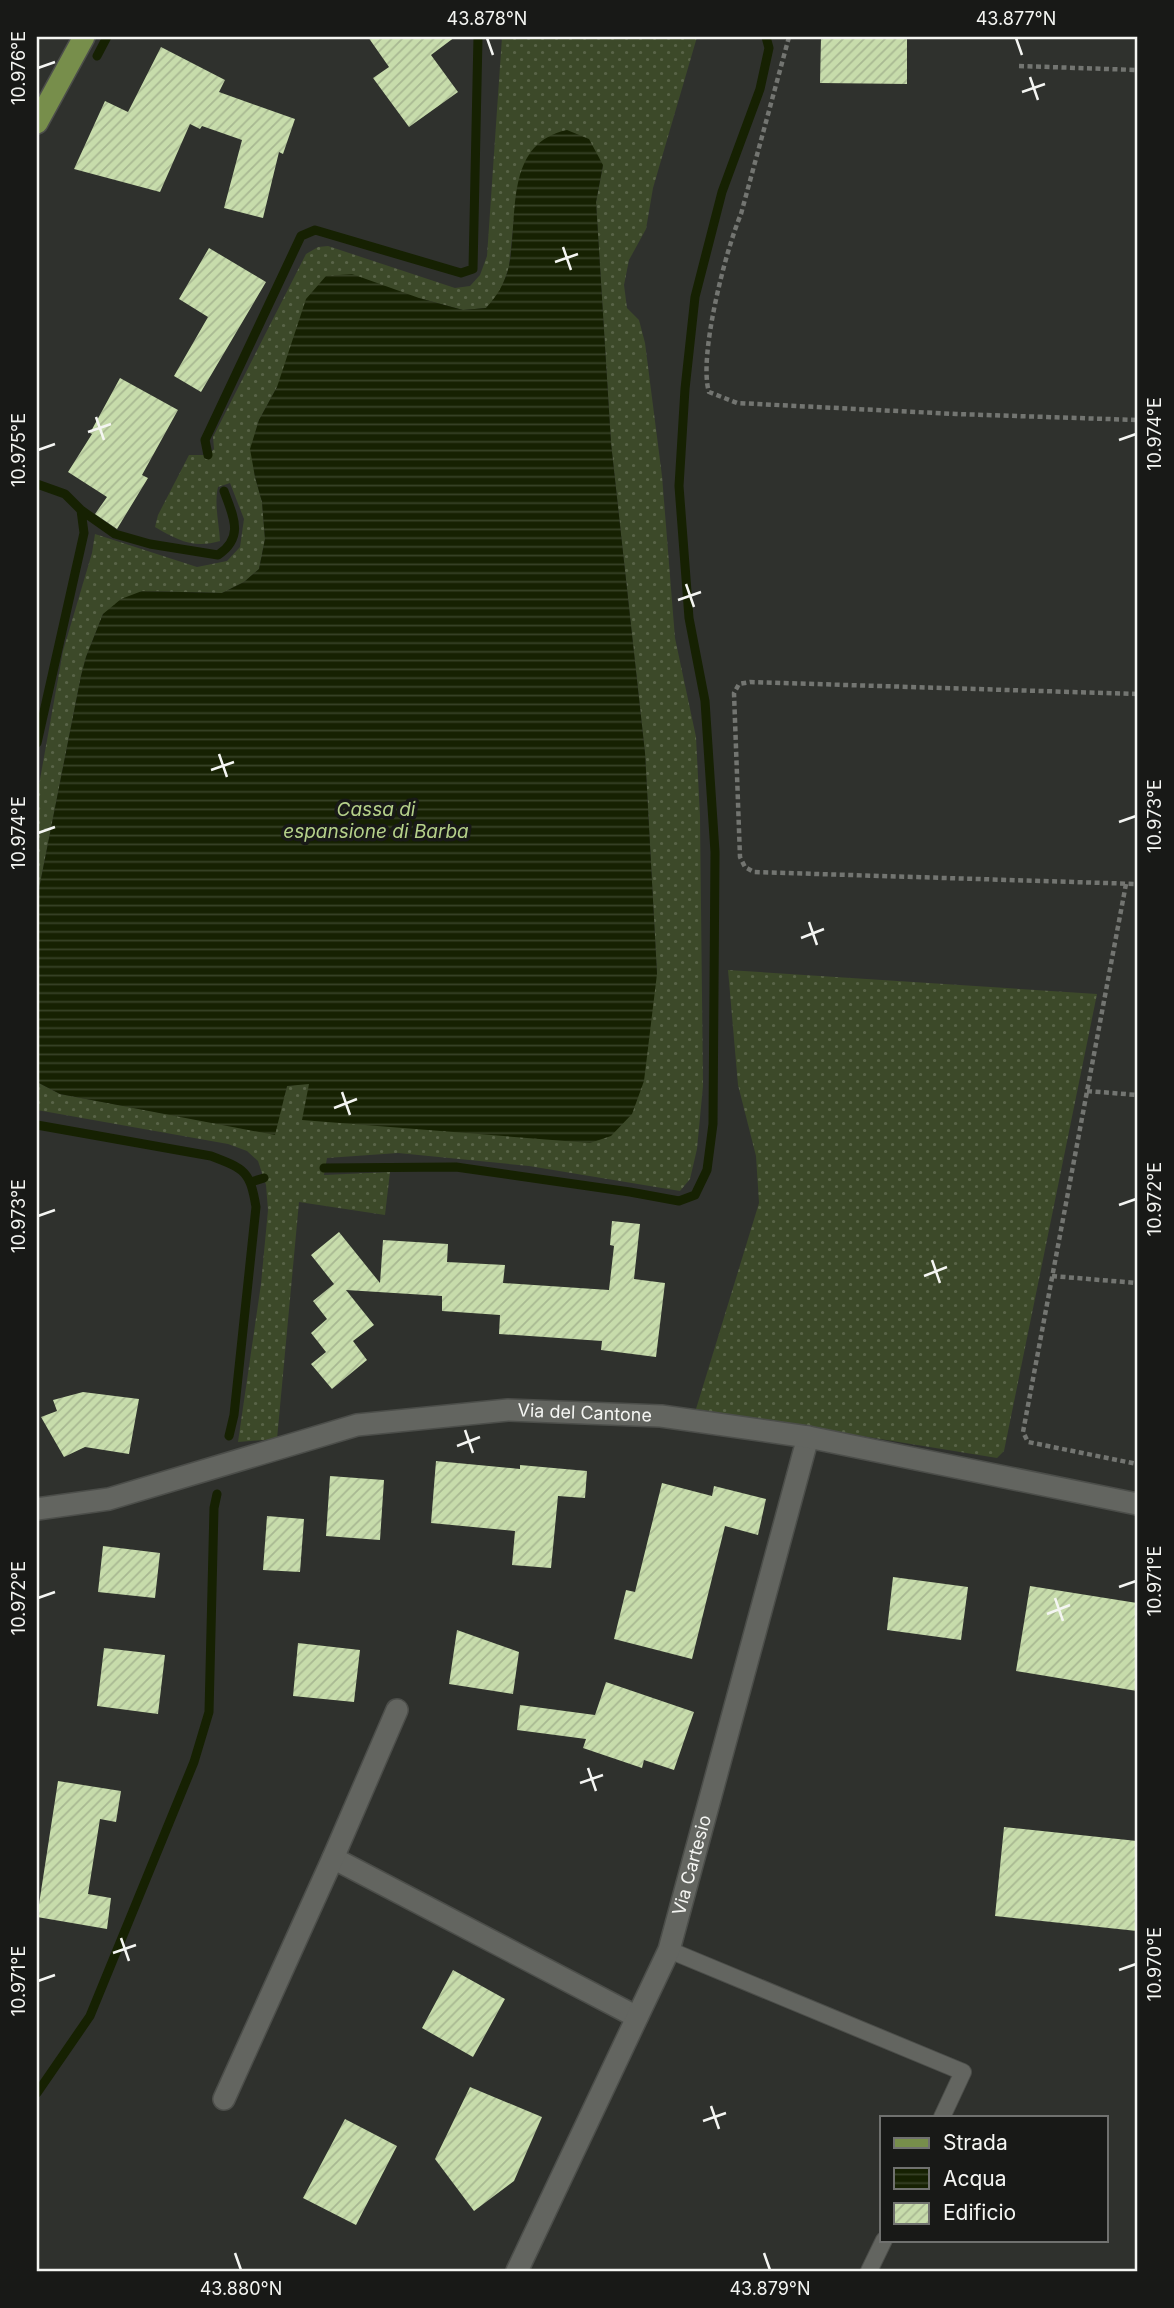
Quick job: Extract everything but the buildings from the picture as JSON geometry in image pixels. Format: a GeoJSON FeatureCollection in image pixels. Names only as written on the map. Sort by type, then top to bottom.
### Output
{"type":"FeatureCollection","features":[{"type":"Feature","properties":{"kind":"main road"},"geometry":{"type":"LineString","coordinates":[[37,123],[84,37]]}},
{"type":"Feature","properties":{"kind":"street","name":"Via del Cantone"},"geometry":{"type":"LineString","coordinates":[[37,1509],[109,1499],[357,1425],[508,1410],[661,1416],[808,1437],[1137,1504]]}},
{"type":"Feature","properties":{"kind":"street","name":"Via Cartesio"},"geometry":{"type":"LineString","coordinates":[[517,2271],[668,1950],[808,1437]]}},
{"type":"Feature","properties":{"kind":"street"},"geometry":{"type":"LineString","coordinates":[[224,2099],[397,1710]]}},
{"type":"Feature","properties":{"kind":"street"},"geometry":{"type":"LineString","coordinates":[[333,1858],[637,2017]]}},
{"type":"Feature","properties":{"kind":"lane"},"geometry":{"type":"LineString","coordinates":[[668,1950],[963,2072],[942,2116]]}},
{"type":"Feature","properties":{"kind":"lane"},"geometry":{"type":"LineString","coordinates":[[869,2271],[883,2242]]}},
{"type":"Feature","properties":{"kind":"path"},"geometry":{"type":"LineString","coordinates":[[789,37],[741,214],[729,242],[705,359],[705,379],[709,392],[737,403],[1137,420]]}},
{"type":"Feature","properties":{"kind":"path"},"geometry":{"type":"LineString","coordinates":[[1019,66],[1137,70]]}},
{"type":"Feature","properties":{"kind":"path"},"geometry":{"type":"LineString","coordinates":[[1137,694],[750,682],[739,684],[734,693],[740,857],[745,867],[754,872],[1137,884]]}},
{"type":"Feature","properties":{"kind":"path"},"geometry":{"type":"LineString","coordinates":[[1126,884],[1023,1432],[1028,1442],[1137,1464]]}},
{"type":"Feature","properties":{"kind":"path"},"geometry":{"type":"LineString","coordinates":[[1087,1091],[1137,1095]]}},
{"type":"Feature","properties":{"kind":"path"},"geometry":{"type":"LineString","coordinates":[[1052,1276],[1137,1283]]}},
{"type":"Feature","properties":{"kind":"shaded area"},"geometry":{"type":"Polygon","coordinates":[[[502,37],[697,37],[653,188],[646,229],[629,260],[624,285],[627,308],[639,320],[645,343],[662,476],[675,638],[696,737],[700,816],[703,1086],[697,1149],[690,1179],[680,1191],[529,1166],[398,1153],[327,1158],[324,1175],[390,1172],[385,1215],[299,1202],[277,1439],[238,1442],[261,1284],[268,1210],[266,1185],[258,1161],[247,1151],[228,1144],[37,1110],[37,1082],[60,1094],[274,1134],[287,1086],[310,1083],[303,1120],[657,974],[645,753],[611,443],[596,202],[603,166],[517,190],[509,267],[500,293],[486,308],[463,310],[419,298],[277,387],[259,420],[251,449],[262,502],[265,539],[259,569],[244,582],[222,593],[142,591],[103,614],[81,676],[37,899],[37,796],[63,651],[92,553],[95,534],[197,567],[227,561],[240,547],[244,519],[230,483],[218,487],[220,541],[194,544],[155,527],[158,515],[189,455],[208,455],[214,449],[213,437],[306,254],[318,247],[328,246],[455,288],[470,286],[480,275],[487,256],[502,37]]]}},
{"type":"Feature","properties":{"kind":"shaded area"},"geometry":{"type":"Polygon","coordinates":[[[728,970],[1097,994],[1004,1451],[997,1458],[696,1409],[759,1203],[756,1156],[738,1085],[728,970]]]}},
{"type":"Feature","properties":{"kind":"water","name":"Cassa di espansione di Barba"},"geometry":{"type":"Polygon","coordinates":[[[567,130],[589,139],[603,165],[596,202],[611,443],[645,753],[657,974],[644,1081],[632,1114],[611,1136],[590,1143],[302,1120],[309,1084],[287,1086],[275,1135],[60,1094],[37,1082],[37,899],[81,676],[103,614],[121,599],[142,591],[222,593],[244,582],[259,569],[265,539],[262,502],[250,449],[259,420],[277,387],[306,299],[326,276],[352,274],[419,298],[463,310],[486,308],[500,289],[509,266],[515,205],[523,166],[532,150],[547,138],[567,130]]]}},
{"type":"Feature","properties":{"kind":"waterway"},"geometry":{"type":"LineString","coordinates":[[97,56],[107,37]]}},
{"type":"Feature","properties":{"kind":"waterway"},"geometry":{"type":"LineString","coordinates":[[208,455],[205,440],[301,236],[315,230],[461,273],[473,269],[478,37]]}},
{"type":"Feature","properties":{"kind":"waterway"},"geometry":{"type":"LineString","coordinates":[[324,1168],[456,1167],[679,1201],[695,1195],[707,1170],[713,1124],[715,852],[705,701],[689,618],[679,486],[685,389],[695,297],[722,192],[760,89],[769,48],[766,37]]}},
{"type":"Feature","properties":{"kind":"waterway"},"geometry":{"type":"LineString","coordinates":[[37,484],[65,494],[81,510],[84,533],[37,743]]}},
{"type":"Feature","properties":{"kind":"waterway"},"geometry":{"type":"LineString","coordinates":[[81,510],[115,534],[150,544],[218,555],[232,541],[234,533],[233,517],[224,491]]}},
{"type":"Feature","properties":{"kind":"waterway"},"geometry":{"type":"LineString","coordinates":[[37,1125],[211,1156],[239,1168],[248,1178],[256,1207],[234,1415],[229,1436]]}},
{"type":"Feature","properties":{"kind":"waterway"},"geometry":{"type":"LineString","coordinates":[[251,1182],[264,1178]]}},
{"type":"Feature","properties":{"kind":"waterway"},"geometry":{"type":"LineString","coordinates":[[37,2093],[90,2016],[194,1762],[209,1712],[214,1508],[217,1494]]}}]}
